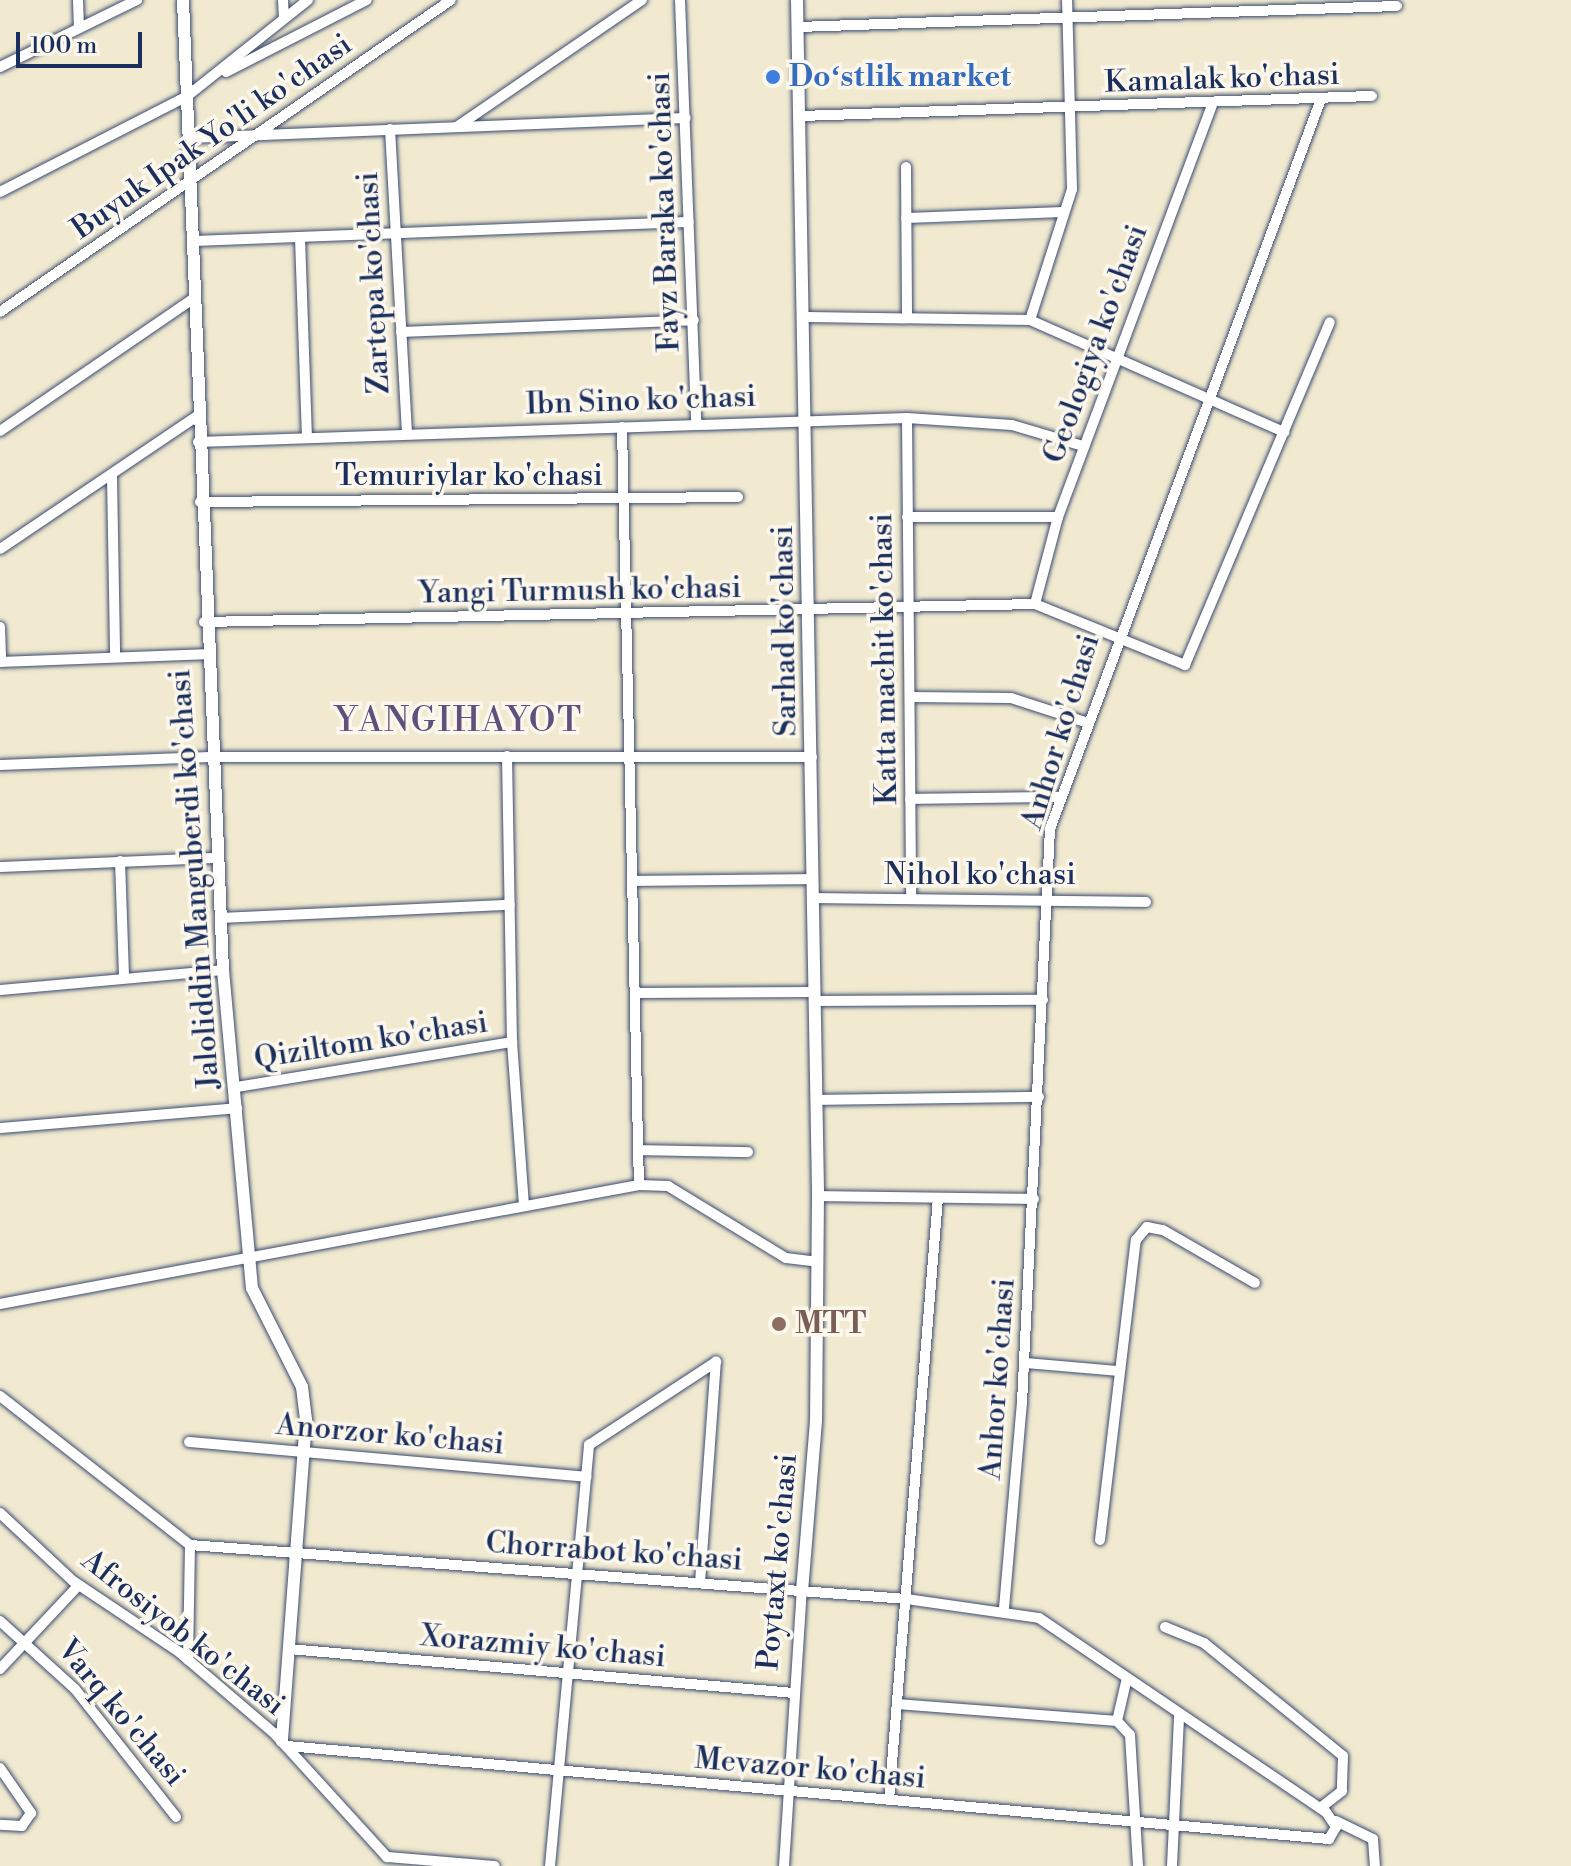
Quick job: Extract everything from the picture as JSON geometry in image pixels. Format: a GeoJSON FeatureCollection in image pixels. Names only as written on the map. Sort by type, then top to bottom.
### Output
{"type":"FeatureCollection","features":[{"type":"Feature","properties":{"kind":"street"},"geometry":{"type":"LineString","coordinates":[[78,0],[79,28]]}},
{"type":"Feature","properties":{"kind":"street"},"geometry":{"type":"LineString","coordinates":[[0,67],[137,0]]}},
{"type":"Feature","properties":{"kind":"street","name":"Jaloliddin Manguberdi ko'chasi"},"geometry":{"type":"LineString","coordinates":[[183,0],[205,654],[214,858],[223,970],[237,1087],[248,1258],[260,1309],[302,1387],[304,1452],[284,1744]]}},
{"type":"Feature","properties":{"kind":"street"},"geometry":{"type":"LineString","coordinates":[[283,0],[284,18]]}},
{"type":"Feature","properties":{"kind":"street"},"geometry":{"type":"LineString","coordinates":[[0,192],[186,97],[308,0]]}},
{"type":"Feature","properties":{"kind":"street"},"geometry":{"type":"LineString","coordinates":[[206,82],[367,0]]}},
{"type":"Feature","properties":{"kind":"street","name":"Buyuk Ipak Yo'li ko'chasi"},"geometry":{"type":"LineString","coordinates":[[0,312],[190,187],[253,137],[451,0]]}},
{"type":"Feature","properties":{"kind":"street"},"geometry":{"type":"LineString","coordinates":[[458,126],[642,0]]}},
{"type":"Feature","properties":{"kind":"street","name":"Fayz Baraka ko'chasi"},"geometry":{"type":"LineString","coordinates":[[680,0],[696,423]]}},
{"type":"Feature","properties":{"kind":"street","name":"Sarhad ko'chasi"},"geometry":{"type":"LineString","coordinates":[[797,0],[807,317],[818,1262]]}},
{"type":"Feature","properties":{"kind":"street","name":"Kamalak ko'chasi"},"geometry":{"type":"LineString","coordinates":[[1030,320],[1064,212],[1073,109],[1067,0]]}},
{"type":"Feature","properties":{"kind":"street"},"geometry":{"type":"LineString","coordinates":[[798,27],[1397,6]]}},
{"type":"Feature","properties":{"kind":"street","name":"Kamalak ko'chasi"},"geometry":{"type":"LineString","coordinates":[[801,116],[1212,105],[1372,96]]}},
{"type":"Feature","properties":{"kind":"street","name":"Anhor ko'chasi"},"geometry":{"type":"LineString","coordinates":[[1004,1608],[1025,1363],[1050,829],[1116,637],[1321,99]]}},
{"type":"Feature","properties":{"kind":"street","name":"Geologiya ko'chasi"},"geometry":{"type":"LineString","coordinates":[[1035,604],[1058,517],[1083,446],[1212,105]]}},
{"type":"Feature","properties":{"kind":"street"},"geometry":{"type":"LineString","coordinates":[[188,138],[686,118]]}},
{"type":"Feature","properties":{"kind":"street","name":"Zartepa ko'chasi"},"geometry":{"type":"LineString","coordinates":[[390,129],[407,434]]}},
{"type":"Feature","properties":{"kind":"street"},"geometry":{"type":"LineString","coordinates":[[906,167],[907,318]]}},
{"type":"Feature","properties":{"kind":"street"},"geometry":{"type":"LineString","coordinates":[[906,218],[1064,212]]}},
{"type":"Feature","properties":{"kind":"street"},"geometry":{"type":"LineString","coordinates":[[193,241],[689,222]]}},
{"type":"Feature","properties":{"kind":"street"},"geometry":{"type":"LineString","coordinates":[[300,238],[307,438]]}},
{"type":"Feature","properties":{"kind":"street"},"geometry":{"type":"LineString","coordinates":[[0,431],[194,298]]}},
{"type":"Feature","properties":{"kind":"street"},"geometry":{"type":"LineString","coordinates":[[807,317],[1030,320],[1209,395],[1284,432],[1330,322]]}},
{"type":"Feature","properties":{"kind":"street"},"geometry":{"type":"LineString","coordinates":[[401,332],[694,320]]}},
{"type":"Feature","properties":{"kind":"street"},"geometry":{"type":"LineString","coordinates":[[0,549],[112,477],[199,415]]}},
{"type":"Feature","properties":{"kind":"street","name":"Ibn Sino ko'chasi"},"geometry":{"type":"LineString","coordinates":[[198,442],[907,418],[1012,425],[1083,446]]}},
{"type":"Feature","properties":{"kind":"street","name":"Katta machit ko'chasi"},"geometry":{"type":"LineString","coordinates":[[907,418],[911,899]]}},
{"type":"Feature","properties":{"kind":"street"},"geometry":{"type":"LineString","coordinates":[[622,427],[629,615],[639,1185]]}},
{"type":"Feature","properties":{"kind":"street","name":"Yangi Turmush ko'chasi"},"geometry":{"type":"LineString","coordinates":[[204,622],[1035,604],[1185,665],[1284,432]]}},
{"type":"Feature","properties":{"kind":"street"},"geometry":{"type":"LineString","coordinates":[[112,477],[115,657]]}},
{"type":"Feature","properties":{"kind":"street","name":"Temuriylar ko'chasi"},"geometry":{"type":"LineString","coordinates":[[200,502],[738,497]]}},
{"type":"Feature","properties":{"kind":"street"},"geometry":{"type":"LineString","coordinates":[[907,517],[1058,517]]}},
{"type":"Feature","properties":{"kind":"street"},"geometry":{"type":"LineString","coordinates":[[0,627],[0,662],[205,654]]}},
{"type":"Feature","properties":{"kind":"street"},"geometry":{"type":"LineString","coordinates":[[910,697],[1011,698],[1085,722]]}},
{"type":"Feature","properties":{"kind":"street"},"geometry":{"type":"LineString","coordinates":[[507,756],[512,1042],[524,1206]]}},
{"type":"Feature","properties":{"kind":"street"},"geometry":{"type":"LineString","coordinates":[[0,765],[210,757],[812,757]]}},
{"type":"Feature","properties":{"kind":"street"},"geometry":{"type":"LineString","coordinates":[[910,799],[1060,797]]}},
{"type":"Feature","properties":{"kind":"street"},"geometry":{"type":"LineString","coordinates":[[0,867],[214,858]]}},
{"type":"Feature","properties":{"kind":"street"},"geometry":{"type":"LineString","coordinates":[[120,861],[124,978]]}},
{"type":"Feature","properties":{"kind":"street"},"geometry":{"type":"LineString","coordinates":[[633,881],[813,879]]}},
{"type":"Feature","properties":{"kind":"street","name":"Nihol ko'chasi"},"geometry":{"type":"LineString","coordinates":[[814,898],[1146,902]]}},
{"type":"Feature","properties":{"kind":"street"},"geometry":{"type":"LineString","coordinates":[[220,918],[510,905]]}},
{"type":"Feature","properties":{"kind":"street"},"geometry":{"type":"LineString","coordinates":[[0,990],[223,970]]}},
{"type":"Feature","properties":{"kind":"street"},"geometry":{"type":"LineString","coordinates":[[637,993],[1043,1000]]}},
{"type":"Feature","properties":{"kind":"street","name":"Qiziltom ko'chasi"},"geometry":{"type":"LineString","coordinates":[[237,1087],[512,1042]]}},
{"type":"Feature","properties":{"kind":"street"},"geometry":{"type":"LineString","coordinates":[[816,1100],[1039,1097]]}},
{"type":"Feature","properties":{"kind":"street","name":"Qiziltom ko'chasi"},"geometry":{"type":"LineString","coordinates":[[0,1128],[237,1108]]}},
{"type":"Feature","properties":{"kind":"street"},"geometry":{"type":"LineString","coordinates":[[639,1150],[748,1152]]}},
{"type":"Feature","properties":{"kind":"street"},"geometry":{"type":"LineString","coordinates":[[0,1304],[639,1185],[668,1186],[786,1258],[818,1262]]}},
{"type":"Feature","properties":{"kind":"street"},"geometry":{"type":"LineString","coordinates":[[818,1196],[1034,1199]]}},
{"type":"Feature","properties":{"kind":"street"},"geometry":{"type":"LineString","coordinates":[[889,1800],[938,1198]]}},
{"type":"Feature","properties":{"kind":"street"},"geometry":{"type":"LineString","coordinates":[[1100,1540],[1136,1240],[1147,1227],[1255,1283]]}},
{"type":"Feature","properties":{"kind":"street","name":"Poytaxt ko'chasi"},"geometry":{"type":"LineString","coordinates":[[784,1866],[794,1693],[816,1421],[818,1262]]}},
{"type":"Feature","properties":{"kind":"street"},"geometry":{"type":"LineString","coordinates":[[550,1866],[589,1445],[716,1362],[700,1583]]}},
{"type":"Feature","properties":{"kind":"street"},"geometry":{"type":"LineString","coordinates":[[1025,1363],[1118,1371]]}},
{"type":"Feature","properties":{"kind":"street"},"geometry":{"type":"LineString","coordinates":[[0,1396],[190,1545],[188,1660]]}},
{"type":"Feature","properties":{"kind":"street","name":"Anorzor ko'chasi"},"geometry":{"type":"LineString","coordinates":[[189,1442],[586,1477]]}},
{"type":"Feature","properties":{"kind":"street","name":"Afrosiyob ko'chasi"},"geometry":{"type":"LineString","coordinates":[[0,1513],[79,1585],[188,1660],[284,1744],[387,1857],[495,1866]]}},
{"type":"Feature","properties":{"kind":"street","name":"Chorrabot ko'chasi"},"geometry":{"type":"LineString","coordinates":[[190,1545],[1004,1608],[1039,1618],[1126,1682],[1336,1821],[1373,1839],[1375,1866]]}},
{"type":"Feature","properties":{"kind":"street","name":"Varq ko'chasi"},"geometry":{"type":"LineString","coordinates":[[0,1669],[79,1585]]}},
{"type":"Feature","properties":{"kind":"street","name":"Varq ko'chasi"},"geometry":{"type":"LineString","coordinates":[[0,1621],[28,1639],[176,1817]]}},
{"type":"Feature","properties":{"kind":"street"},"geometry":{"type":"LineString","coordinates":[[1165,1627],[1204,1643],[1343,1756],[1342,1791],[1320,1808]]}},
{"type":"Feature","properties":{"kind":"street","name":"Xorazmiy ko'chasi"},"geometry":{"type":"LineString","coordinates":[[289,1649],[794,1693]]}},
{"type":"Feature","properties":{"kind":"street"},"geometry":{"type":"LineString","coordinates":[[1117,1721],[1126,1682]]}},
{"type":"Feature","properties":{"kind":"street"},"geometry":{"type":"LineString","coordinates":[[897,1704],[1117,1721],[1130,1735],[1138,1866]]}},
{"type":"Feature","properties":{"kind":"street"},"geometry":{"type":"LineString","coordinates":[[1172,1866],[1179,1716]]}},
{"type":"Feature","properties":{"kind":"street","name":"Mevazor ko'chasi"},"geometry":{"type":"LineString","coordinates":[[284,1744],[1329,1839],[1336,1821]]}},
{"type":"Feature","properties":{"kind":"street"},"geometry":{"type":"LineString","coordinates":[[0,1768],[31,1813],[22,1826],[0,1825]]}},
{"type":"Feature","properties":{"kind":"place","name":"Doʻstlik market"},"geometry":{"type":"Point","coordinates":[773,77]}},
{"type":"Feature","properties":{"kind":"place","name":"MTT"},"geometry":{"type":"Point","coordinates":[779,1324]}},
{"type":"Feature","properties":{"kind":"district","name":"YANGIHAYOT"},"geometry":{"type":"Point","coordinates":[459,722]}}]}
